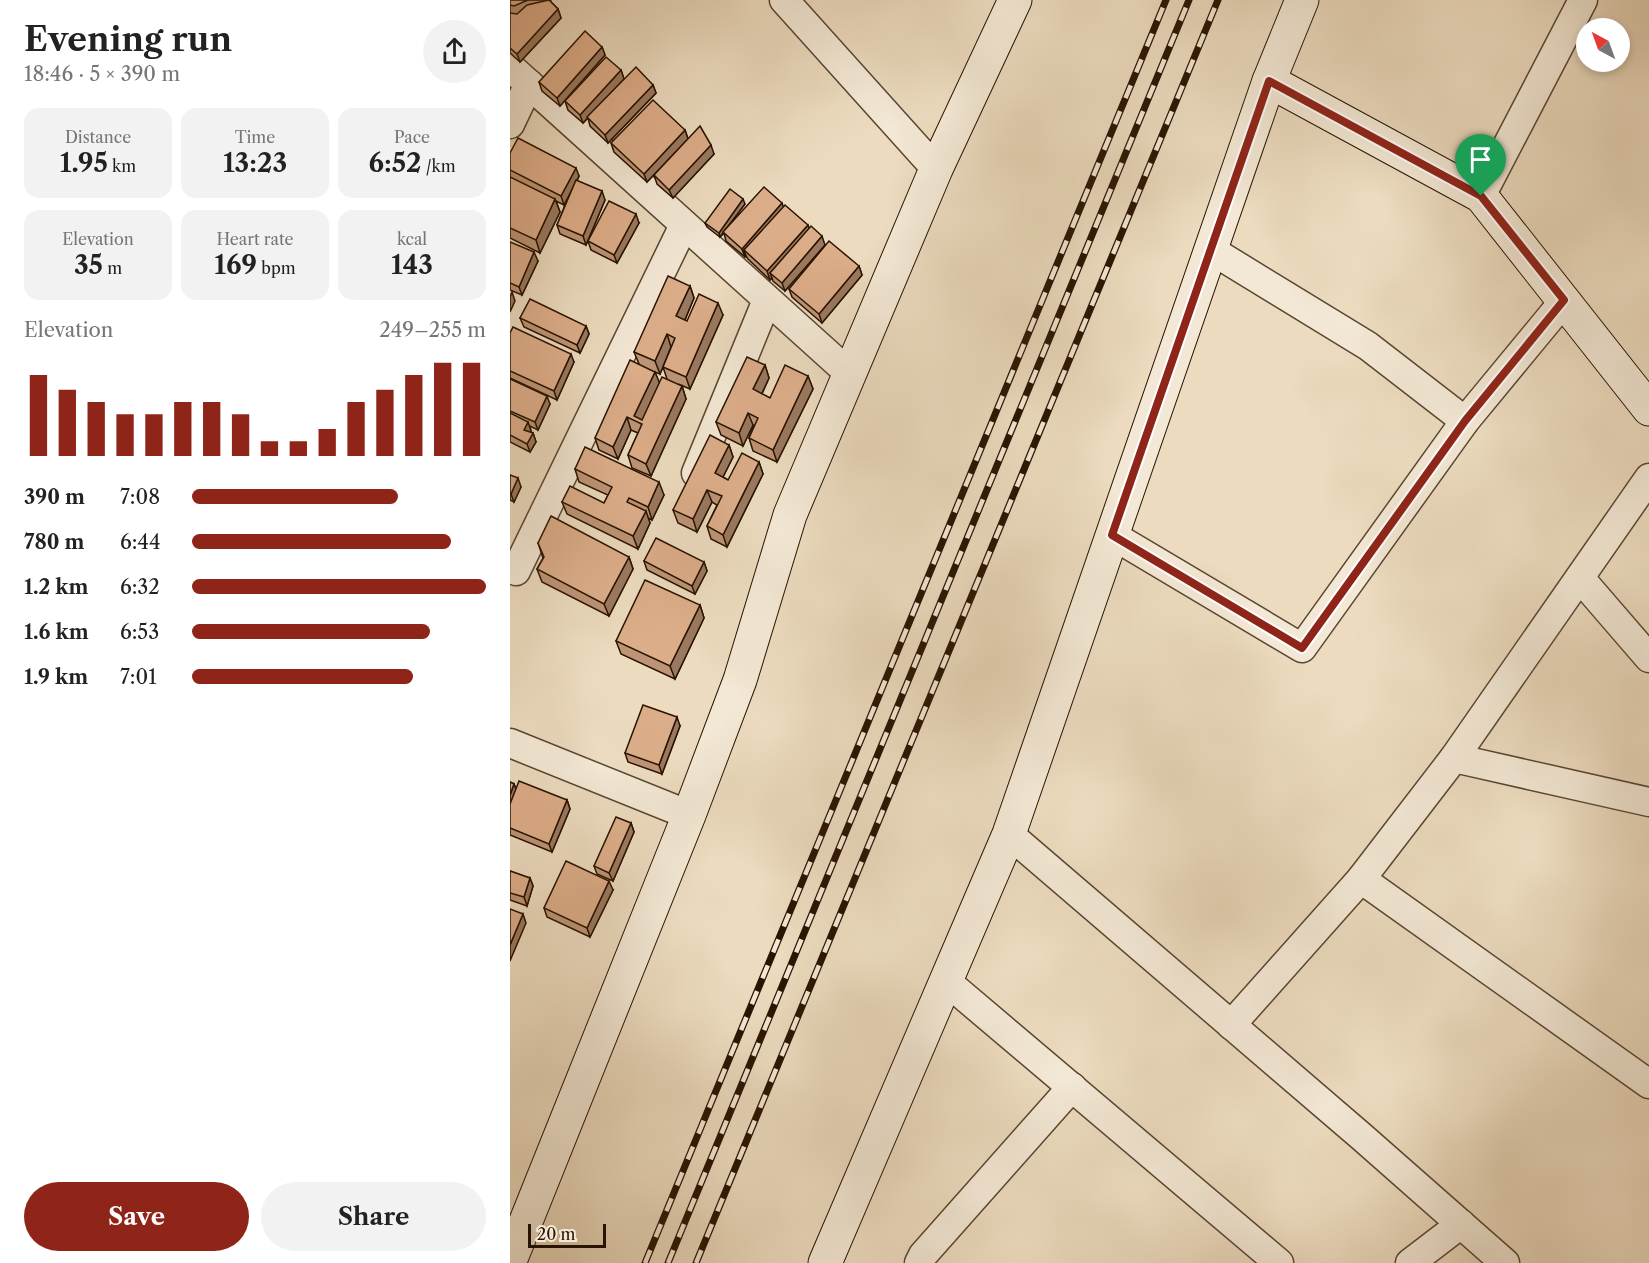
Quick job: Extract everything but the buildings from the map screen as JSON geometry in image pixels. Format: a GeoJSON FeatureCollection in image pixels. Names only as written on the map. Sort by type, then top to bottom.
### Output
{"type":"FeatureCollection","features":[{"type":"Feature","properties":{"kind":"street"},"geometry":{"type":"LineString","coordinates":[[784,0],[936,169]]}},
{"type":"Feature","properties":{"kind":"street"},"geometry":{"type":"LineString","coordinates":[[510,1261],[689,815],[740,680],[790,515],[936,169],[1015,0]]}},
{"type":"Feature","properties":{"kind":"street"},"geometry":{"type":"LineString","coordinates":[[825,1263],[1009,834],[1269,81],[1302,0]]}},
{"type":"Feature","properties":{"kind":"street"},"geometry":{"type":"LineString","coordinates":[[1481,196],[1583,0]]}},
{"type":"Feature","properties":{"kind":"street"},"geometry":{"type":"LineString","coordinates":[[520,76],[849,374]]}},
{"type":"Feature","properties":{"kind":"street"},"geometry":{"type":"LineString","coordinates":[[510,124],[520,76]]}},
{"type":"Feature","properties":{"kind":"street"},"geometry":{"type":"LineString","coordinates":[[1269,81],[1481,196],[1649,409]]}},
{"type":"Feature","properties":{"kind":"street"},"geometry":{"type":"LineString","coordinates":[[516,571],[684,225]]}},
{"type":"Feature","properties":{"kind":"street"},"geometry":{"type":"LineString","coordinates":[[1210,250],[1368,346],[1465,421]]}},
{"type":"Feature","properties":{"kind":"street"},"geometry":{"type":"LineString","coordinates":[[685,500],[767,300]]}},
{"type":"Feature","properties":{"kind":"street"},"geometry":{"type":"LineString","coordinates":[[1112,535],[1302,648],[1465,421],[1564,300]]}},
{"type":"Feature","properties":{"kind":"street"},"geometry":{"type":"LineString","coordinates":[[1231,1025],[1361,879],[1454,758],[1649,478]]}},
{"type":"Feature","properties":{"kind":"street"},"geometry":{"type":"LineString","coordinates":[[1580,578],[1649,658]]}},
{"type":"Feature","properties":{"kind":"street"},"geometry":{"type":"LineString","coordinates":[[510,743],[689,815]]}},
{"type":"Feature","properties":{"kind":"street"},"geometry":{"type":"LineString","coordinates":[[1454,758],[1649,802]]}},
{"type":"Feature","properties":{"kind":"street"},"geometry":{"type":"LineString","coordinates":[[1009,834],[1505,1263]]}},
{"type":"Feature","properties":{"kind":"street"},"geometry":{"type":"LineString","coordinates":[[1361,879],[1649,1084]]}},
{"type":"Feature","properties":{"kind":"street"},"geometry":{"type":"LineString","coordinates":[[946,981],[1279,1263]]}},
{"type":"Feature","properties":{"kind":"street"},"geometry":{"type":"LineString","coordinates":[[919,1263],[923,1255],[1072,1087]]}},
{"type":"Feature","properties":{"kind":"street"},"geometry":{"type":"LineString","coordinates":[[1410,1263],[1461,1224]]}},
{"type":"Feature","properties":{"kind":"railway"},"geometry":{"type":"LineString","coordinates":[[645,1263],[1166,0]]}},
{"type":"Feature","properties":{"kind":"railway"},"geometry":{"type":"LineString","coordinates":[[668,1263],[1189,0]]}},
{"type":"Feature","properties":{"kind":"railway"},"geometry":{"type":"LineString","coordinates":[[696,1263],[1218,0]]}},
{"type":"Feature","properties":{"kind":"route"},"geometry":{"type":"LineString","coordinates":[[1269,81],[1481,196],[1564,300],[1465,421],[1302,648],[1112,535],[1269,81]]}}]}
